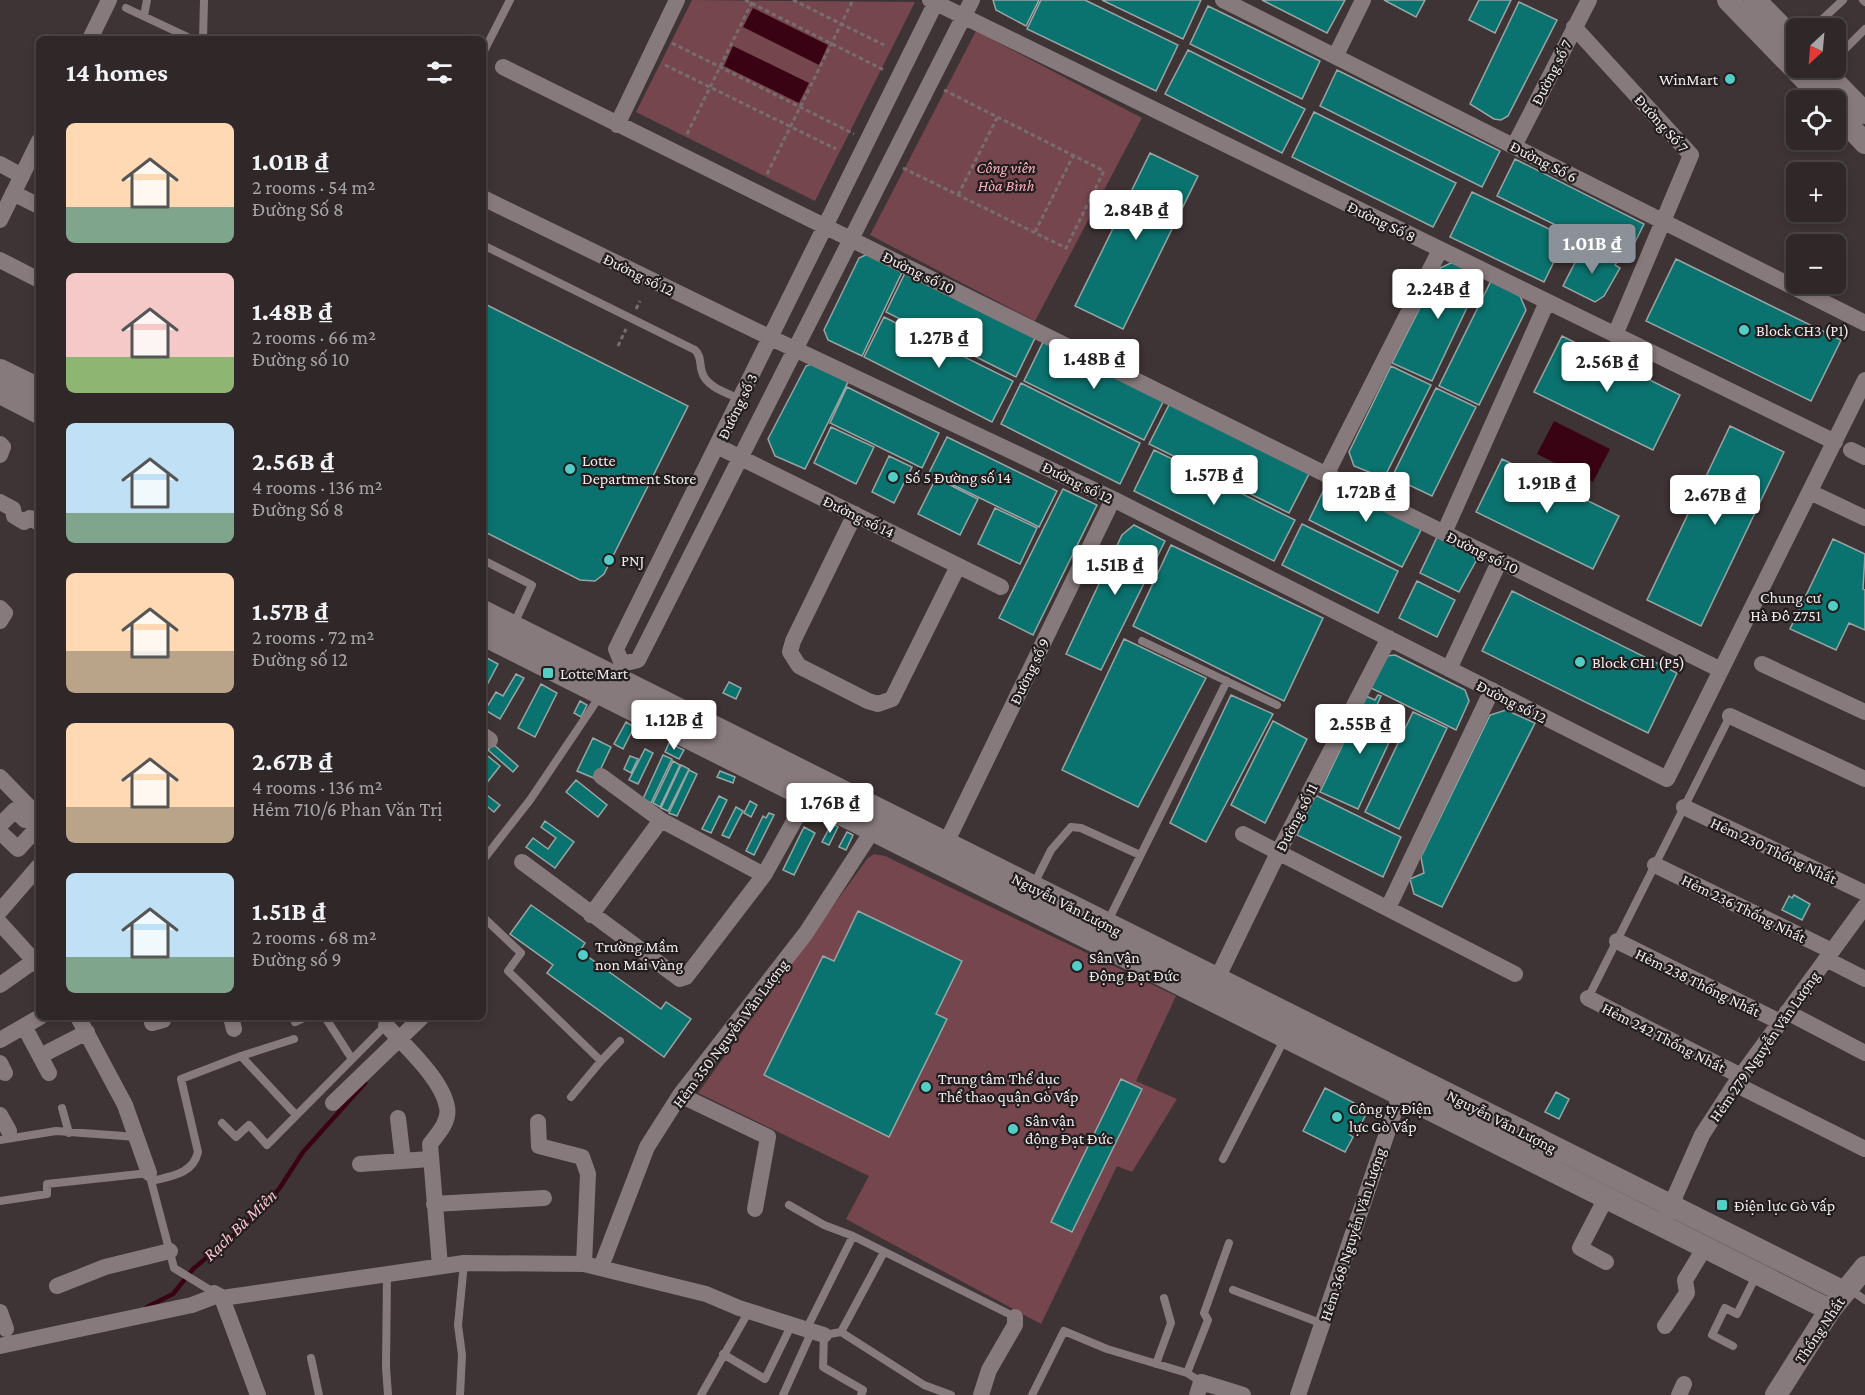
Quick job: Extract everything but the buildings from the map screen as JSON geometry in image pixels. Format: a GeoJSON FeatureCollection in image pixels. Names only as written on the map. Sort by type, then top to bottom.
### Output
{"type":"FeatureCollection","features":[{"type":"Feature","properties":{"kind":"street"},"geometry":{"type":"LineString","coordinates":[[91,36],[109,0]]}},
{"type":"Feature","properties":{"kind":"street"},"geometry":{"type":"LineString","coordinates":[[617,125],[677,0]]}},
{"type":"Feature","properties":{"kind":"street","name":"Đường số 3"},"geometry":{"type":"LineString","coordinates":[[614,679],[638,660],[972,0]]}},
{"type":"Feature","properties":{"kind":"street","name":"Đường Số 6"},"geometry":{"type":"LineString","coordinates":[[1223,0],[1865,323]]}},
{"type":"Feature","properties":{"kind":"street"},"geometry":{"type":"LineString","coordinates":[[1336,55],[1363,0]]}},
{"type":"Feature","properties":{"kind":"street","name":"Đường số 7"},"geometry":{"type":"LineString","coordinates":[[1514,146],[1589,0]]}},
{"type":"Feature","properties":{"kind":"street"},"geometry":{"type":"LineString","coordinates":[[1728,0],[1815,90]]}},
{"type":"Feature","properties":{"kind":"street"},"geometry":{"type":"LineString","coordinates":[[1755,0],[1786,32]]}},
{"type":"Feature","properties":{"kind":"street","name":"Đường số 3"},"geometry":{"type":"LineString","coordinates":[[614,679],[616,649],[769,337],[868,145],[934,1]]}},
{"type":"Feature","properties":{"kind":"street","name":"Đường Số 8"},"geometry":{"type":"LineString","coordinates":[[934,1],[1835,442]]}},
{"type":"Feature","properties":{"kind":"street","name":"Đường Số 7"},"geometry":{"type":"LineString","coordinates":[[1574,27],[1691,155],[1615,335]]}},
{"type":"Feature","properties":{"kind":"street","name":"Đường số 10"},"geometry":{"type":"LineString","coordinates":[[503,67],[1721,670]]}},
{"type":"Feature","properties":{"kind":"street"},"geometry":{"type":"LineString","coordinates":[[899,77],[927,86]]}},
{"type":"Feature","properties":{"kind":"street"},"geometry":{"type":"LineString","coordinates":[[1837,78],[1865,113]]}},
{"type":"Feature","properties":{"kind":"street"},"geometry":{"type":"LineString","coordinates":[[1846,122],[1865,142]]}},
{"type":"Feature","properties":{"kind":"street"},"geometry":{"type":"LineString","coordinates":[[868,145],[891,162]]}},
{"type":"Feature","properties":{"kind":"street"},"geometry":{"type":"LineString","coordinates":[[0,220],[36,147]]}},
{"type":"Feature","properties":{"kind":"street"},"geometry":{"type":"LineString","coordinates":[[0,164],[22,176]]}},
{"type":"Feature","properties":{"kind":"street"},"geometry":{"type":"LineString","coordinates":[[14,193],[36,204]]}},
{"type":"Feature","properties":{"kind":"street","name":"Đường số 12"},"geometry":{"type":"LineString","coordinates":[[486,199],[769,337],[797,348],[1113,499],[1667,779],[1721,670]]}},
{"type":"Feature","properties":{"kind":"street"},"geometry":{"type":"LineString","coordinates":[[1326,475],[1440,250]]}},
{"type":"Feature","properties":{"kind":"street"},"geometry":{"type":"LineString","coordinates":[[0,260],[36,278]]}},
{"type":"Feature","properties":{"kind":"street"},"geometry":{"type":"LineString","coordinates":[[1444,533],[1547,302]]}},
{"type":"Feature","properties":{"kind":"street"},"geometry":{"type":"LineString","coordinates":[[0,370],[36,388]]}},
{"type":"Feature","properties":{"kind":"street"},"geometry":{"type":"LineString","coordinates":[[1721,670],[1865,380]]}},
{"type":"Feature","properties":{"kind":"street"},"geometry":{"type":"LineString","coordinates":[[1,398],[36,412]]}},
{"type":"Feature","properties":{"kind":"street"},"geometry":{"type":"LineString","coordinates":[[0,444],[3,447],[0,454]]}},
{"type":"Feature","properties":{"kind":"street","name":"Đường số 14"},"geometry":{"type":"LineString","coordinates":[[717,446],[1001,587]]}},
{"type":"Feature","properties":{"kind":"street"},"geometry":{"type":"LineString","coordinates":[[1810,492],[1865,518]]}},
{"type":"Feature","properties":{"kind":"street","name":"Đường số 9"},"geometry":{"type":"LineString","coordinates":[[945,843],[1113,499]]}},
{"type":"Feature","properties":{"kind":"street"},"geometry":{"type":"LineString","coordinates":[[0,502],[13,509],[14,516],[24,522],[30,518],[36,521]]}},
{"type":"Feature","properties":{"kind":"street"},"geometry":{"type":"LineString","coordinates":[[855,514],[791,646],[794,662],[824,679],[873,703],[884,703],[892,699],[958,566]]}},
{"type":"Feature","properties":{"kind":"street"},"geometry":{"type":"LineString","coordinates":[[1449,669],[1500,560]]}},
{"type":"Feature","properties":{"kind":"street"},"geometry":{"type":"LineString","coordinates":[[0,608],[5,613],[0,621]]}},
{"type":"Feature","properties":{"kind":"street","name":"Nguyễn Văn Lượng"},"geometry":{"type":"LineString","coordinates":[[486,613],[878,821],[1666,1216],[1852,1294]]}},
{"type":"Feature","properties":{"kind":"street","name":"Nguyễn Văn Lượng"},"geometry":{"type":"LineString","coordinates":[[486,636],[614,679],[807,798],[945,843],[1033,886],[1106,923],[1286,1037],[1404,1084],[1606,1198],[1666,1216],[1705,1248],[1830,1310]]}},
{"type":"Feature","properties":{"kind":"street","name":"Đường số 11"},"geometry":{"type":"LineString","coordinates":[[1213,989],[1279,850],[1389,638]]}},
{"type":"Feature","properties":{"kind":"street"},"geometry":{"type":"LineString","coordinates":[[1762,664],[1865,712]]}},
{"type":"Feature","properties":{"kind":"street"},"geometry":{"type":"LineString","coordinates":[[1388,908],[1492,690]]}},
{"type":"Feature","properties":{"kind":"street"},"geometry":{"type":"LineString","coordinates":[[1730,716],[1865,779]]}},
{"type":"Feature","properties":{"kind":"street"},"geometry":{"type":"LineString","coordinates":[[601,776],[661,820],[764,876]]}},
{"type":"Feature","properties":{"kind":"street"},"geometry":{"type":"LineString","coordinates":[[0,777],[36,817]]}},
{"type":"Feature","properties":{"kind":"street"},"geometry":{"type":"LineString","coordinates":[[522,862],[680,979],[686,977],[764,876],[807,798]]}},
{"type":"Feature","properties":{"kind":"street","name":"Hẻm 230 Thống Nhất"},"geometry":{"type":"LineString","coordinates":[[1684,807],[1865,893]]}},
{"type":"Feature","properties":{"kind":"street"},"geometry":{"type":"LineString","coordinates":[[0,825],[15,810],[25,820],[36,818]]}},
{"type":"Feature","properties":{"kind":"street"},"geometry":{"type":"LineString","coordinates":[[0,832],[18,849],[36,820]]}},
{"type":"Feature","properties":{"kind":"street"},"geometry":{"type":"LineString","coordinates":[[591,915],[661,820]]}},
{"type":"Feature","properties":{"kind":"street","name":"Hẻm 350 Nguyễn Văn Lượng"},"geometry":{"type":"LineString","coordinates":[[593,1265],[647,1147],[680,1095],[806,933],[878,821]]}},
{"type":"Feature","properties":{"kind":"street"},"geometry":{"type":"LineString","coordinates":[[1243,834],[1279,850],[1515,974]]}},
{"type":"Feature","properties":{"kind":"street","name":"Hẻm 236 Thống Nhất"},"geometry":{"type":"LineString","coordinates":[[1655,865],[1829,955],[1865,979]]}},
{"type":"Feature","properties":{"kind":"street"},"geometry":{"type":"LineString","coordinates":[[0,911],[36,869]]}},
{"type":"Feature","properties":{"kind":"street","name":"Hẻm 279 Nguyễn Văn Lượng"},"geometry":{"type":"LineString","coordinates":[[1666,1216],[1702,1135],[1738,1080],[1865,906]]}},
{"type":"Feature","properties":{"kind":"street"},"geometry":{"type":"LineString","coordinates":[[0,923],[36,962]]}},
{"type":"Feature","properties":{"kind":"street","name":"Hẻm 238 Thống Nhất"},"geometry":{"type":"LineString","coordinates":[[1617,941],[1865,1053]]}},
{"type":"Feature","properties":{"kind":"street"},"geometry":{"type":"LineString","coordinates":[[0,985],[36,964]]}},
{"type":"Feature","properties":{"kind":"street","name":"Hẻm 242 Thống Nhất"},"geometry":{"type":"LineString","coordinates":[[1588,998],[1865,1149]]}},
{"type":"Feature","properties":{"kind":"street"},"geometry":{"type":"LineString","coordinates":[[0,1040],[36,1019]]}},
{"type":"Feature","properties":{"kind":"street"},"geometry":{"type":"LineString","coordinates":[[333,1102],[419,1020]]}},
{"type":"Feature","properties":{"kind":"street"},"geometry":{"type":"LineString","coordinates":[[390,1021],[399,1039],[436,1083],[448,1108],[444,1127],[430,1144],[440,1266]]}},
{"type":"Feature","properties":{"kind":"street"},"geometry":{"type":"LineString","coordinates":[[48,1052],[83,1024],[116,1084],[151,1177]]}},
{"type":"Feature","properties":{"kind":"street"},"geometry":{"type":"LineString","coordinates":[[24,1026],[50,1073]]}},
{"type":"Feature","properties":{"kind":"street","name":"Hẻm 368 Nguyễn Văn Lượng"},"geometry":{"type":"LineString","coordinates":[[1299,1395],[1404,1084]]}},
{"type":"Feature","properties":{"kind":"street"},"geometry":{"type":"LineString","coordinates":[[680,1095],[768,1137],[755,1209]]}},
{"type":"Feature","properties":{"kind":"street"},"geometry":{"type":"LineString","coordinates":[[0,1115],[5,1136]]}},
{"type":"Feature","properties":{"kind":"street"},"geometry":{"type":"LineString","coordinates":[[398,1119],[403,1161]]}},
{"type":"Feature","properties":{"kind":"street"},"geometry":{"type":"LineString","coordinates":[[538,1122],[540,1146],[582,1157],[588,1174],[593,1265]]}},
{"type":"Feature","properties":{"kind":"street"},"geometry":{"type":"LineString","coordinates":[[360,1164],[430,1159]]}},
{"type":"Feature","properties":{"kind":"street"},"geometry":{"type":"LineString","coordinates":[[434,1204],[544,1198]]}},
{"type":"Feature","properties":{"kind":"street"},"geometry":{"type":"LineString","coordinates":[[1606,1198],[1580,1248],[1606,1262]]}},
{"type":"Feature","properties":{"kind":"street"},"geometry":{"type":"LineString","coordinates":[[1665,1326],[1687,1293],[1685,1280],[1705,1248]]}},
{"type":"Feature","properties":{"kind":"street"},"geometry":{"type":"LineString","coordinates":[[57,1286],[105,1267],[170,1251]]}},
{"type":"Feature","properties":{"kind":"street"},"geometry":{"type":"LineString","coordinates":[[0,1346],[192,1305],[217,1294],[464,1263],[593,1265],[706,1294],[749,1311],[815,1330]]}},
{"type":"Feature","properties":{"kind":"street","name":"Thống Nhất"},"geometry":{"type":"LineString","coordinates":[[1776,1395],[1830,1310],[1852,1294],[1865,1267]]}},
{"type":"Feature","properties":{"kind":"street"},"geometry":{"type":"LineString","coordinates":[[217,1294],[258,1395]]}},
{"type":"Feature","properties":{"kind":"street"},"geometry":{"type":"LineString","coordinates":[[0,1312],[6,1329]]}},
{"type":"Feature","properties":{"kind":"street"},"geometry":{"type":"LineString","coordinates":[[981,1395],[989,1370],[1015,1325],[1014,1317]]}},
{"type":"Feature","properties":{"kind":"street"},"geometry":{"type":"LineString","coordinates":[[1195,1383],[1243,1395]]}},
{"type":"Feature","properties":{"kind":"lane"},"geometry":{"type":"LineString","coordinates":[[144,16],[147,0]]}},
{"type":"Feature","properties":{"kind":"lane"},"geometry":{"type":"LineString","coordinates":[[203,36],[204,0]]}},
{"type":"Feature","properties":{"kind":"lane"},"geometry":{"type":"LineString","coordinates":[[486,48],[510,0]]}},
{"type":"Feature","properties":{"kind":"lane"},"geometry":{"type":"LineString","coordinates":[[1824,18],[1843,0]]}},
{"type":"Feature","properties":{"kind":"lane"},"geometry":{"type":"LineString","coordinates":[[126,8],[186,36]]}},
{"type":"Feature","properties":{"kind":"lane"},"geometry":{"type":"LineString","coordinates":[[1846,48],[1865,29]]}},
{"type":"Feature","properties":{"kind":"lane"},"geometry":{"type":"LineString","coordinates":[[486,246],[695,350],[700,355],[702,373],[706,382],[740,400]]}},
{"type":"Feature","properties":{"kind":"lane"},"geometry":{"type":"LineString","coordinates":[[486,562],[532,585],[513,627]]}},
{"type":"Feature","properties":{"kind":"lane"},"geometry":{"type":"LineString","coordinates":[[1142,641],[1277,705]]}},
{"type":"Feature","properties":{"kind":"lane"},"geometry":{"type":"LineString","coordinates":[[486,853],[530,800],[614,679]]}},
{"type":"Feature","properties":{"kind":"lane"},"geometry":{"type":"LineString","coordinates":[[1106,923],[1227,681]]}},
{"type":"Feature","properties":{"kind":"lane"},"geometry":{"type":"LineString","coordinates":[[1588,998],[1730,716]]}},
{"type":"Feature","properties":{"kind":"lane"},"geometry":{"type":"LineString","coordinates":[[1033,886],[1050,850],[1071,827],[1081,828],[1140,855]]}},
{"type":"Feature","properties":{"kind":"lane"},"geometry":{"type":"LineString","coordinates":[[486,920],[521,953],[508,971],[601,1061]]}},
{"type":"Feature","properties":{"kind":"lane"},"geometry":{"type":"LineString","coordinates":[[295,1022],[299,1020]]}},
{"type":"Feature","properties":{"kind":"lane"},"geometry":{"type":"LineString","coordinates":[[327,1020],[352,1059]]}},
{"type":"Feature","properties":{"kind":"lane"},"geometry":{"type":"LineString","coordinates":[[222,1123],[236,1137],[249,1125],[267,1144],[390,1021]]}},
{"type":"Feature","properties":{"kind":"lane"},"geometry":{"type":"LineString","coordinates":[[1223,1159],[1286,1037]]}},
{"type":"Feature","properties":{"kind":"lane"},"geometry":{"type":"LineString","coordinates":[[0,1202],[47,1194],[48,1184],[151,1177],[188,1170],[196,1162],[198,1152],[181,1079],[294,1039]]}},
{"type":"Feature","properties":{"kind":"lane"},"geometry":{"type":"LineString","coordinates":[[571,1097],[621,1041]]}},
{"type":"Feature","properties":{"kind":"lane"},"geometry":{"type":"LineString","coordinates":[[241,1056],[296,1115]]}},
{"type":"Feature","properties":{"kind":"lane"},"geometry":{"type":"LineString","coordinates":[[62,1108],[69,1132]]}},
{"type":"Feature","properties":{"kind":"lane"},"geometry":{"type":"LineString","coordinates":[[5,1136],[56,1131],[137,1137]]}},
{"type":"Feature","properties":{"kind":"lane"},"geometry":{"type":"LineString","coordinates":[[151,1177],[174,1268],[217,1294]]}},
{"type":"Feature","properties":{"kind":"lane"},"geometry":{"type":"LineString","coordinates":[[789,1206],[1014,1317]]}},
{"type":"Feature","properties":{"kind":"lane"},"geometry":{"type":"LineString","coordinates":[[783,1395],[815,1330],[852,1236]]}},
{"type":"Feature","properties":{"kind":"lane"},"geometry":{"type":"LineString","coordinates":[[1032,1395],[1064,1331],[1156,1364],[1195,1383],[1208,1320],[1204,1313],[1229,1244]]}},
{"type":"Feature","properties":{"kind":"lane"},"geometry":{"type":"LineString","coordinates":[[723,1354],[765,1379],[815,1330],[884,1252]]}},
{"type":"Feature","properties":{"kind":"lane"},"geometry":{"type":"LineString","coordinates":[[460,1395],[462,1355],[458,1325],[464,1263]]}},
{"type":"Feature","properties":{"kind":"lane"},"geometry":{"type":"LineString","coordinates":[[387,1274],[388,1395]]}},
{"type":"Feature","properties":{"kind":"lane"},"geometry":{"type":"LineString","coordinates":[[1733,1346],[1712,1335],[1725,1308],[1737,1314],[1757,1274]]}},
{"type":"Feature","properties":{"kind":"lane"},"geometry":{"type":"LineString","coordinates":[[1233,1290],[1323,1323]]}},
{"type":"Feature","properties":{"kind":"lane"},"geometry":{"type":"LineString","coordinates":[[1156,1364],[1171,1323],[1164,1298]]}},
{"type":"Feature","properties":{"kind":"lane"},"geometry":{"type":"LineString","coordinates":[[701,1395],[749,1311]]}},
{"type":"Feature","properties":{"kind":"lane"},"geometry":{"type":"LineString","coordinates":[[815,1330],[823,1367],[863,1390],[861,1395]]}},
{"type":"Feature","properties":{"kind":"lane"},"geometry":{"type":"LineString","coordinates":[[815,1330],[924,1385],[951,1395]]}},
{"type":"Feature","properties":{"kind":"lane"},"geometry":{"type":"LineString","coordinates":[[311,1358],[320,1395]]}},
{"type":"Feature","properties":{"kind":"path"},"geometry":{"type":"LineString","coordinates":[[745,0],[899,77]]}},
{"type":"Feature","properties":{"kind":"path"},"geometry":{"type":"LineString","coordinates":[[793,0],[886,46]]}},
{"type":"Feature","properties":{"kind":"path"},"geometry":{"type":"LineString","coordinates":[[767,174],[853,0]]}},
{"type":"Feature","properties":{"kind":"path"},"geometry":{"type":"LineString","coordinates":[[687,134],[752,2]]}},
{"type":"Feature","properties":{"kind":"path"},"geometry":{"type":"LineString","coordinates":[[660,37],[801,106],[868,145]]}},
{"type":"Feature","properties":{"kind":"path"},"geometry":{"type":"LineString","coordinates":[[665,65],[836,149]]}},
{"type":"Feature","properties":{"kind":"path"},"geometry":{"type":"LineString","coordinates":[[891,162],[1066,248],[1104,171],[927,86]]}},
{"type":"Feature","properties":{"kind":"path"},"geometry":{"type":"LineString","coordinates":[[958,195],[997,118]]}},
{"type":"Feature","properties":{"kind":"path"},"geometry":{"type":"LineString","coordinates":[[1035,232],[1073,156]]}},
{"type":"Feature","properties":{"kind":"green space"},"geometry":{"type":"Polygon","coordinates":[[[692,0],[915,2],[815,201],[636,112],[692,0]]]}},
{"type":"Feature","properties":{"kind":"green space","name":"Công viên Hòa Bình"},"geometry":{"type":"Polygon","coordinates":[[[976,31],[1142,118],[1035,321],[870,235],[976,31]]]}},
{"type":"Feature","properties":{"kind":"green space","name":"Trung tâm Thể dục Thể thao quận Gò Vấp"},"geometry":{"type":"Polygon","coordinates":[[[874,854],[885,856],[1176,996],[1136,1081],[1177,1099],[1132,1172],[1117,1166],[1041,1324],[846,1219],[869,1176],[698,1093],[867,859],[874,854]]]}},
{"type":"Feature","properties":{"kind":"shaded area"},"geometry":{"type":"Polygon","coordinates":[[[753,8],[828,45],[819,65],[743,27],[753,8]]]}},
{"type":"Feature","properties":{"kind":"shaded area"},"geometry":{"type":"Polygon","coordinates":[[[733,46],[809,83],[799,103],[724,66],[733,46]]]}},
{"type":"Feature","properties":{"kind":"shaded area"},"geometry":{"type":"Polygon","coordinates":[[[1554,421],[1610,449],[1593,482],[1537,454],[1554,421]]]}},
{"type":"Feature","properties":{"kind":"waterway","name":"Rạch Bà Miên"},"geometry":{"type":"LineString","coordinates":[[147,1307],[173,1294],[193,1269],[242,1228],[279,1189],[303,1152],[365,1083]]}},
{"type":"Feature","properties":{"kind":"place","name":"WinMart"},"geometry":{"type":"Point","coordinates":[1730,79]}},
{"type":"Feature","properties":{"kind":"place","name":"Block CH3 (P1)"},"geometry":{"type":"Point","coordinates":[1744,330]}},
{"type":"Feature","properties":{"kind":"place","name":"Lotte Department Store"},"geometry":{"type":"Point","coordinates":[570,469]}},
{"type":"Feature","properties":{"kind":"place","name":"Số 5 Đường số 14"},"geometry":{"type":"Point","coordinates":[893,477]}},
{"type":"Feature","properties":{"kind":"place","name":"PNJ"},"geometry":{"type":"Point","coordinates":[609,560]}},
{"type":"Feature","properties":{"kind":"place","name":"Chung cư Hà Đô Z751"},"geometry":{"type":"Point","coordinates":[1833,606]}},
{"type":"Feature","properties":{"kind":"place","name":"Block CH1 (P5)"},"geometry":{"type":"Point","coordinates":[1580,662]}},
{"type":"Feature","properties":{"kind":"place","name":"Lotte Mart"},"geometry":{"type":"Point","coordinates":[548,673]}},
{"type":"Feature","properties":{"kind":"place","name":"Trường Mầm non Mai Vàng"},"geometry":{"type":"Point","coordinates":[583,955]}},
{"type":"Feature","properties":{"kind":"place","name":"Sân Vận Động Đạt Đức"},"geometry":{"type":"Point","coordinates":[1077,966]}},
{"type":"Feature","properties":{"kind":"place","name":"Trung tâm Thể dục Thể thao quận Gò Vấp"},"geometry":{"type":"Point","coordinates":[926,1087]}},
{"type":"Feature","properties":{"kind":"place","name":"Công ty Điện lực Gò Vấp"},"geometry":{"type":"Point","coordinates":[1337,1117]}},
{"type":"Feature","properties":{"kind":"place","name":"Sân vận động Đạt Đức"},"geometry":{"type":"Point","coordinates":[1013,1129]}},
{"type":"Feature","properties":{"kind":"place","name":"Điện lực Gò Vấp"},"geometry":{"type":"Point","coordinates":[1722,1205]}}]}
